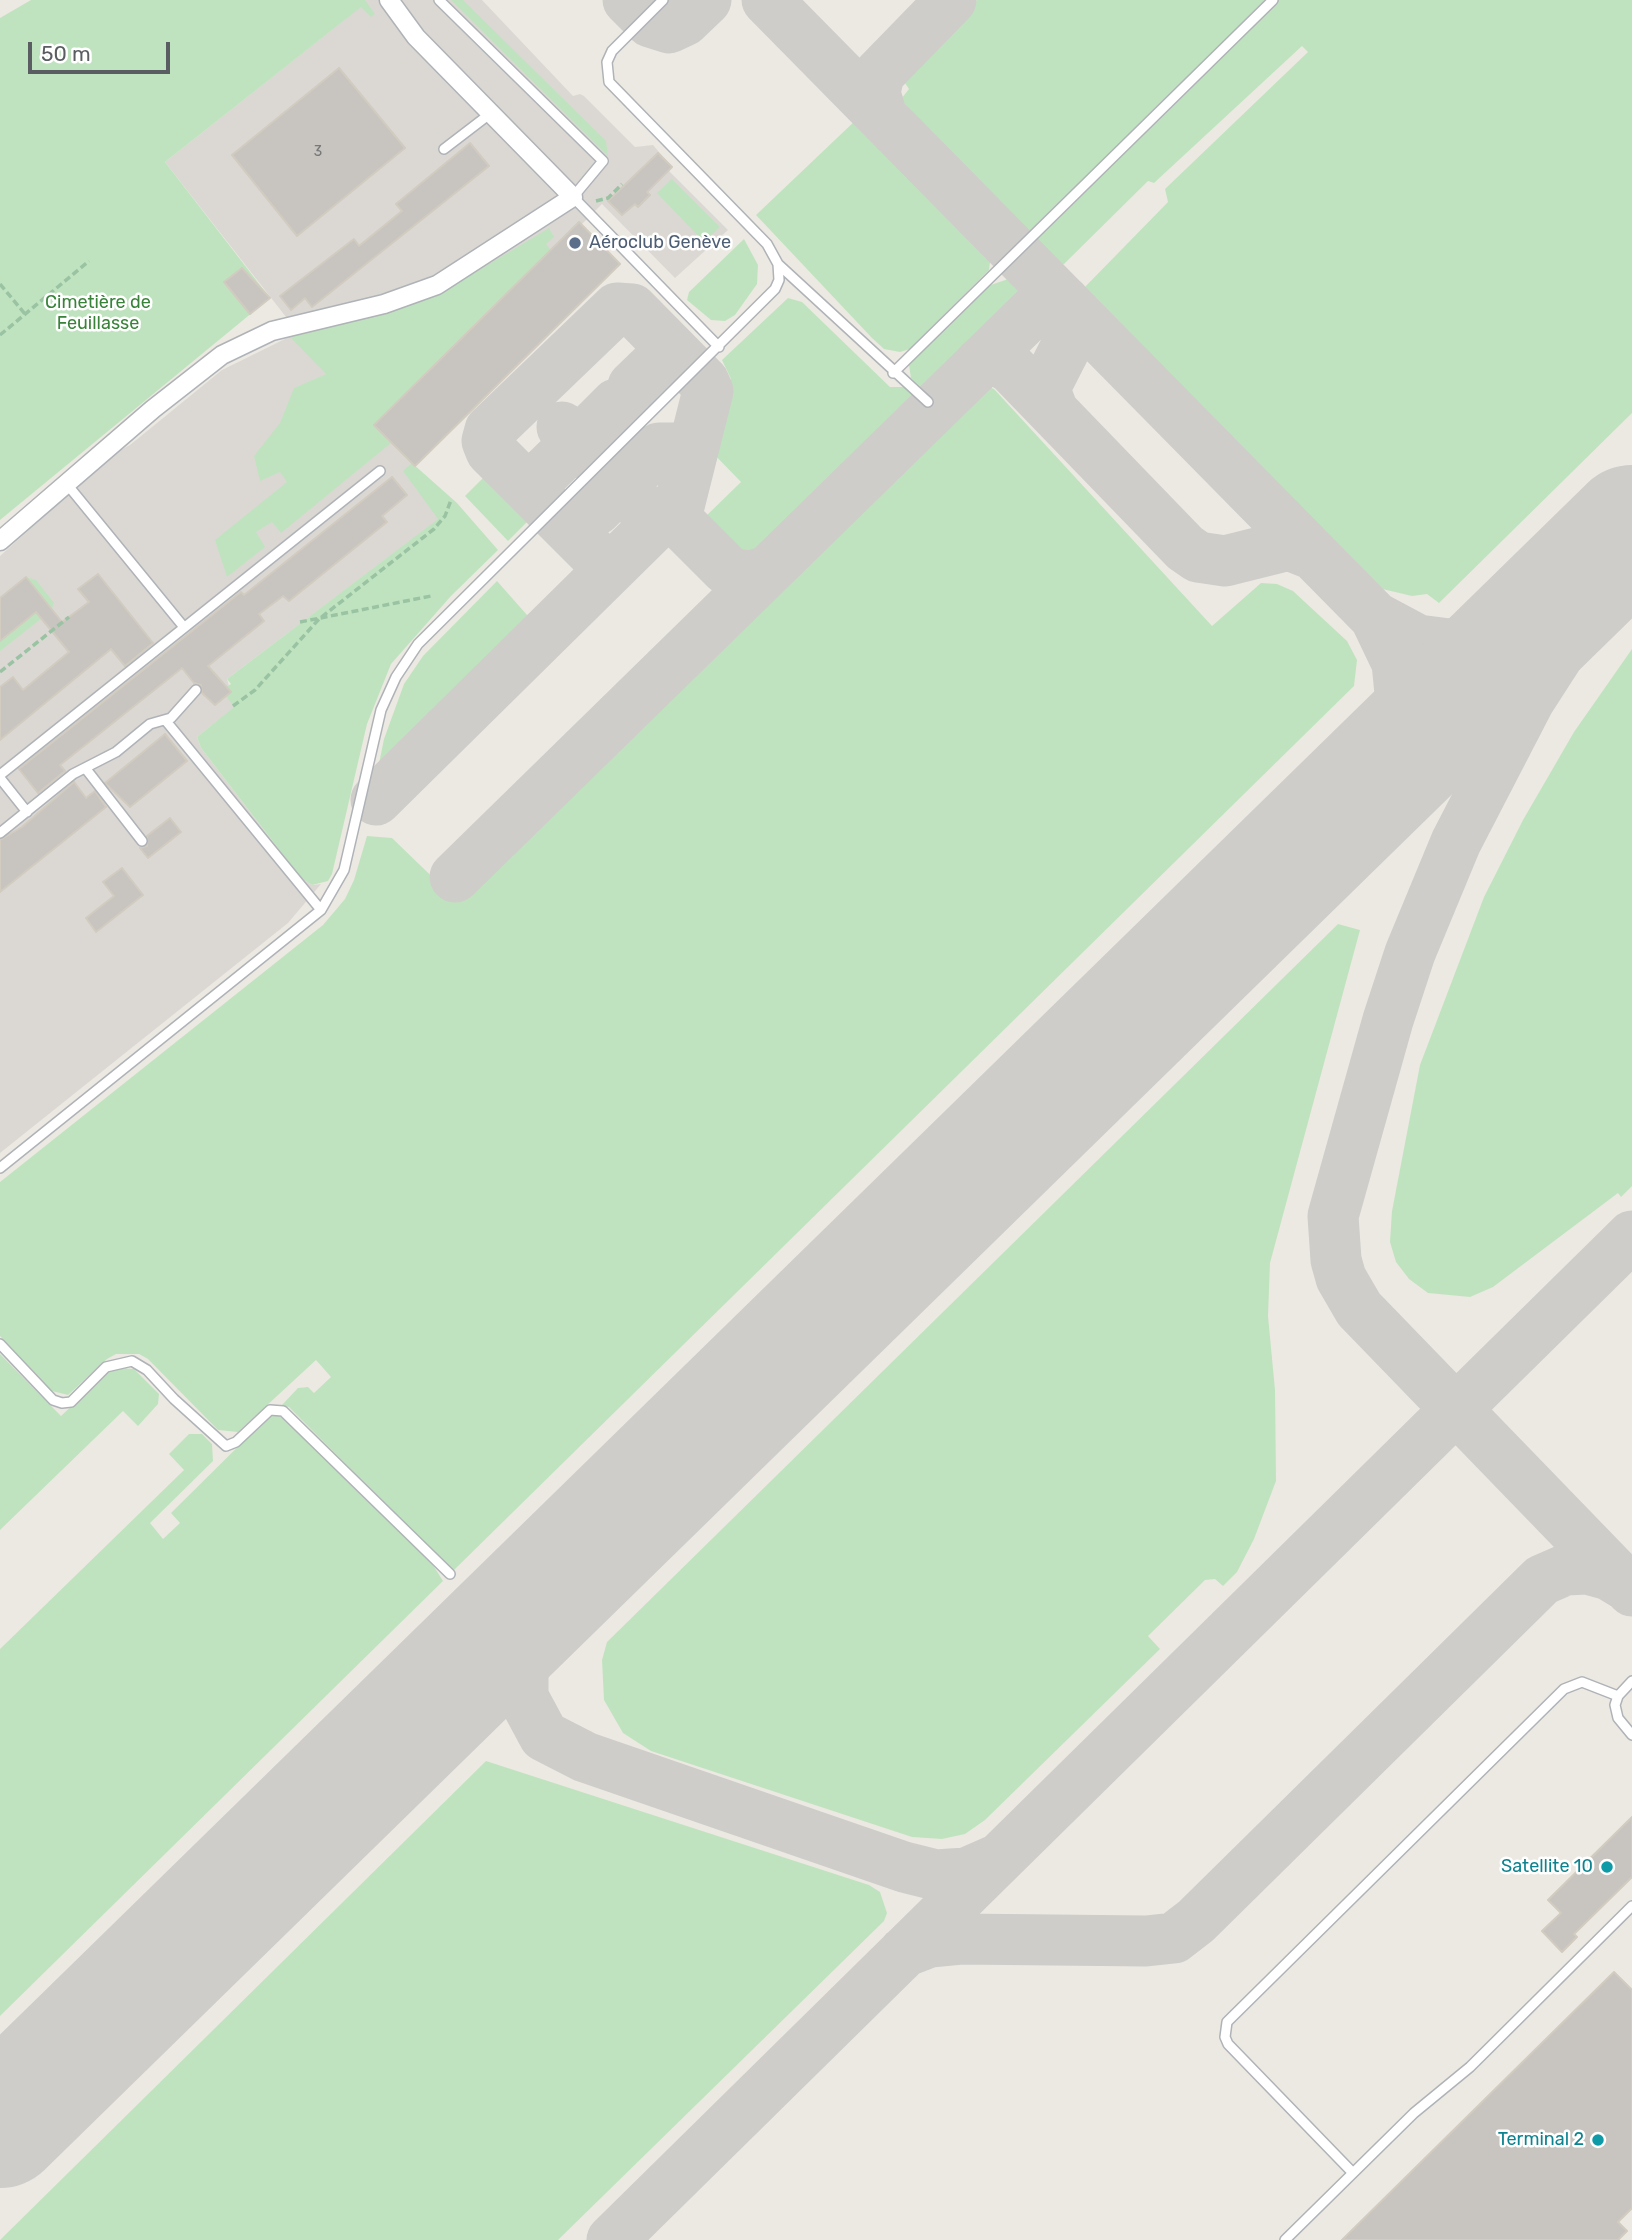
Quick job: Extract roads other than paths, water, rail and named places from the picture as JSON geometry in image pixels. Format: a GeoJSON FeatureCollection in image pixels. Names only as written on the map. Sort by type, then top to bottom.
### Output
{"type":"FeatureCollection","features":[{"type":"Feature","properties":{"kind":"street"},"geometry":{"type":"LineString","coordinates":[[0,541],[198,372],[239,346],[272,331],[384,303],[437,285],[573,197],[416,37],[389,0]]}},
{"type":"Feature","properties":{"kind":"lane"},"geometry":{"type":"LineString","coordinates":[[439,0],[603,161],[573,197],[719,347]]}},
{"type":"Feature","properties":{"kind":"lane"},"geometry":{"type":"LineString","coordinates":[[663,0],[612,51],[606,68],[608,82],[767,244],[778,264],[892,373],[928,402]]}},
{"type":"Feature","properties":{"kind":"lane"},"geometry":{"type":"LineString","coordinates":[[892,373],[1273,0]]}},
{"type":"Feature","properties":{"kind":"lane"},"geometry":{"type":"LineString","coordinates":[[444,149],[491,113]]}},
{"type":"Feature","properties":{"kind":"lane"},"geometry":{"type":"LineString","coordinates":[[0,1168],[321,910],[344,870],[381,710],[405,661],[448,611],[775,289],[778,264]]}},
{"type":"Feature","properties":{"kind":"lane"},"geometry":{"type":"LineString","coordinates":[[27,812],[0,776],[183,626],[380,471]]}},
{"type":"Feature","properties":{"kind":"lane"},"geometry":{"type":"LineString","coordinates":[[65,483],[183,626]]}},
{"type":"Feature","properties":{"kind":"lane"},"geometry":{"type":"LineString","coordinates":[[0,833],[73,774],[116,752],[150,724],[166,721],[196,690]]}},
{"type":"Feature","properties":{"kind":"lane"},"geometry":{"type":"LineString","coordinates":[[166,721],[321,910]]}},
{"type":"Feature","properties":{"kind":"lane"},"geometry":{"type":"LineString","coordinates":[[86,769],[142,841]]}},
{"type":"Feature","properties":{"kind":"lane"},"geometry":{"type":"LineString","coordinates":[[0,1344],[53,1400],[62,1403],[71,1402],[106,1367],[132,1361],[147,1370],[173,1399],[226,1446],[236,1442],[270,1410],[283,1411],[450,1574]]}},
{"type":"Feature","properties":{"kind":"lane"},"geometry":{"type":"LineString","coordinates":[[1632,1681],[1618,1696],[1615,1704],[1618,1718],[1632,1735]]}},
{"type":"Feature","properties":{"kind":"lane"},"geometry":{"type":"LineString","coordinates":[[1353,2173],[1228,2044],[1225,2037],[1227,2022],[1564,1689],[1582,1682],[1618,1696]]}},
{"type":"Feature","properties":{"kind":"lane"},"geometry":{"type":"LineString","coordinates":[[1285,2240],[1414,2113],[1469,2067],[1632,1906]]}},
{"type":"Feature","properties":{"kind":"place","name":"Aéroclub Genève"},"geometry":{"type":"Point","coordinates":[575,243]}},
{"type":"Feature","properties":{"kind":"place","name":"Satellite 10"},"geometry":{"type":"Point","coordinates":[1607,1867]}},
{"type":"Feature","properties":{"kind":"place","name":"Terminal 2"},"geometry":{"type":"Point","coordinates":[1598,2140]}},
{"type":"Feature","properties":{"kind":"park label","name":"Cimetière de Feuillasse"},"geometry":{"type":"Point","coordinates":[98,313]}}]}
